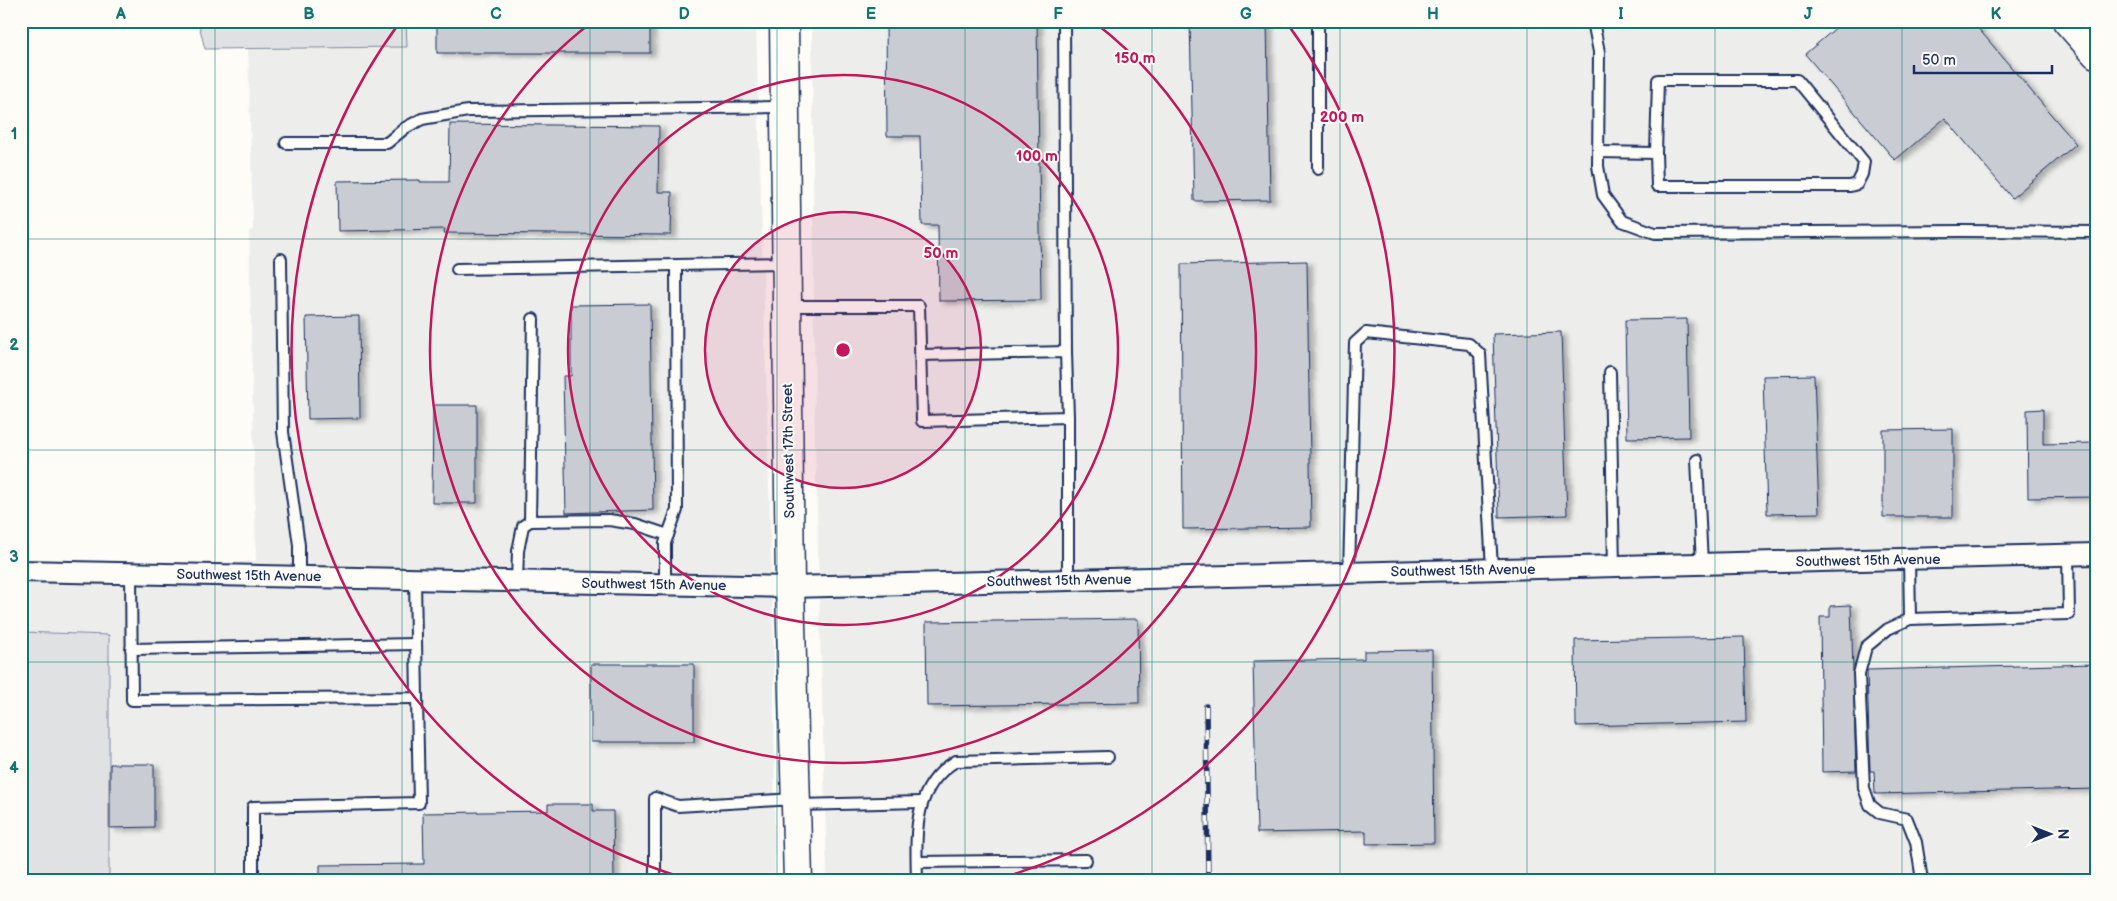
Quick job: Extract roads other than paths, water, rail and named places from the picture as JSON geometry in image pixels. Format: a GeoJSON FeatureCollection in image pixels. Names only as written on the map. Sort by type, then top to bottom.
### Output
{"type":"FeatureCollection","features":[{"type":"Feature","properties":{"kind":"main road","name":"Southwest 17th Street"},"geometry":{"type":"LineString","coordinates":[[784,21],[790,587],[798,880]]}},
{"type":"Feature","properties":{"kind":"main road"},"geometry":{"type":"LineString","coordinates":[[2067,21],[2096,54]]}},
{"type":"Feature","properties":{"kind":"street","name":"Southwest 15th Avenue"},"geometry":{"type":"LineString","coordinates":[[21,570],[790,587],[2096,554]]}},
{"type":"Feature","properties":{"kind":"lane"},"geometry":{"type":"LineString","coordinates":[[1064,21],[1068,580]]}},
{"type":"Feature","properties":{"kind":"lane"},"geometry":{"type":"LineString","coordinates":[[1318,21],[1318,169]]}},
{"type":"Feature","properties":{"kind":"lane"},"geometry":{"type":"LineString","coordinates":[[1592,21],[1599,52],[1598,166],[1603,195],[1622,221],[1655,233],[2096,232]]}},
{"type":"Feature","properties":{"kind":"lane"},"geometry":{"type":"LineString","coordinates":[[1658,80],[1798,80],[1864,162],[1860,179],[1857,184],[1850,186],[1657,186],[1656,153],[1658,80]]}},
{"type":"Feature","properties":{"kind":"lane"},"geometry":{"type":"LineString","coordinates":[[286,143],[387,143],[405,128],[422,119],[468,111],[785,108]]}},
{"type":"Feature","properties":{"kind":"lane"},"geometry":{"type":"LineString","coordinates":[[1598,152],[1656,153]]}},
{"type":"Feature","properties":{"kind":"lane"},"geometry":{"type":"LineString","coordinates":[[280,259],[283,432],[299,545],[298,576]]}},
{"type":"Feature","properties":{"kind":"lane"},"geometry":{"type":"LineString","coordinates":[[457,269],[787,263]]}},
{"type":"Feature","properties":{"kind":"lane"},"geometry":{"type":"LineString","coordinates":[[665,584],[665,543],[677,510],[678,483],[676,265]]}},
{"type":"Feature","properties":{"kind":"lane"},"geometry":{"type":"LineString","coordinates":[[787,306],[919,306],[922,422],[1068,418]]}},
{"type":"Feature","properties":{"kind":"lane"},"geometry":{"type":"LineString","coordinates":[[530,521],[533,319]]}},
{"type":"Feature","properties":{"kind":"lane"},"geometry":{"type":"LineString","coordinates":[[1349,573],[1355,343],[1366,333],[1469,344],[1480,354],[1492,569]]}},
{"type":"Feature","properties":{"kind":"lane"},"geometry":{"type":"LineString","coordinates":[[920,355],[1066,352]]}},
{"type":"Feature","properties":{"kind":"lane"},"geometry":{"type":"LineString","coordinates":[[1610,372],[1614,566]]}},
{"type":"Feature","properties":{"kind":"lane"},"geometry":{"type":"LineString","coordinates":[[1697,460],[1702,564]]}},
{"type":"Feature","properties":{"kind":"lane"},"geometry":{"type":"LineString","coordinates":[[517,581],[518,551],[523,526],[530,521],[609,520],[635,524],[668,535]]}},
{"type":"Feature","properties":{"kind":"lane"},"geometry":{"type":"LineString","coordinates":[[1922,880],[1916,842],[1907,819],[1880,813],[1870,805],[1864,788],[1859,674],[1866,647],[1888,629],[1910,619],[2068,614],[2068,555]]}},
{"type":"Feature","properties":{"kind":"lane"},"geometry":{"type":"LineString","coordinates":[[1909,559],[1910,619]]}},
{"type":"Feature","properties":{"kind":"lane"},"geometry":{"type":"LineString","coordinates":[[131,573],[132,700],[417,698]]}},
{"type":"Feature","properties":{"kind":"lane"},"geometry":{"type":"LineString","coordinates":[[253,880],[253,807],[418,803],[415,579]]}},
{"type":"Feature","properties":{"kind":"lane"},"geometry":{"type":"LineString","coordinates":[[131,649],[416,644]]}},
{"type":"Feature","properties":{"kind":"lane"},"geometry":{"type":"LineString","coordinates":[[918,880],[918,816],[922,802],[942,770],[956,762],[1108,758]]}},
{"type":"Feature","properties":{"kind":"lane"},"geometry":{"type":"LineString","coordinates":[[655,880],[655,798],[678,806],[796,802],[922,802]]}},
{"type":"Feature","properties":{"kind":"lane"},"geometry":{"type":"LineString","coordinates":[[917,862],[1086,860]]}},
{"type":"Feature","properties":{"kind":"railway"},"geometry":{"type":"LineString","coordinates":[[1206,706],[1208,880]]}}]}
